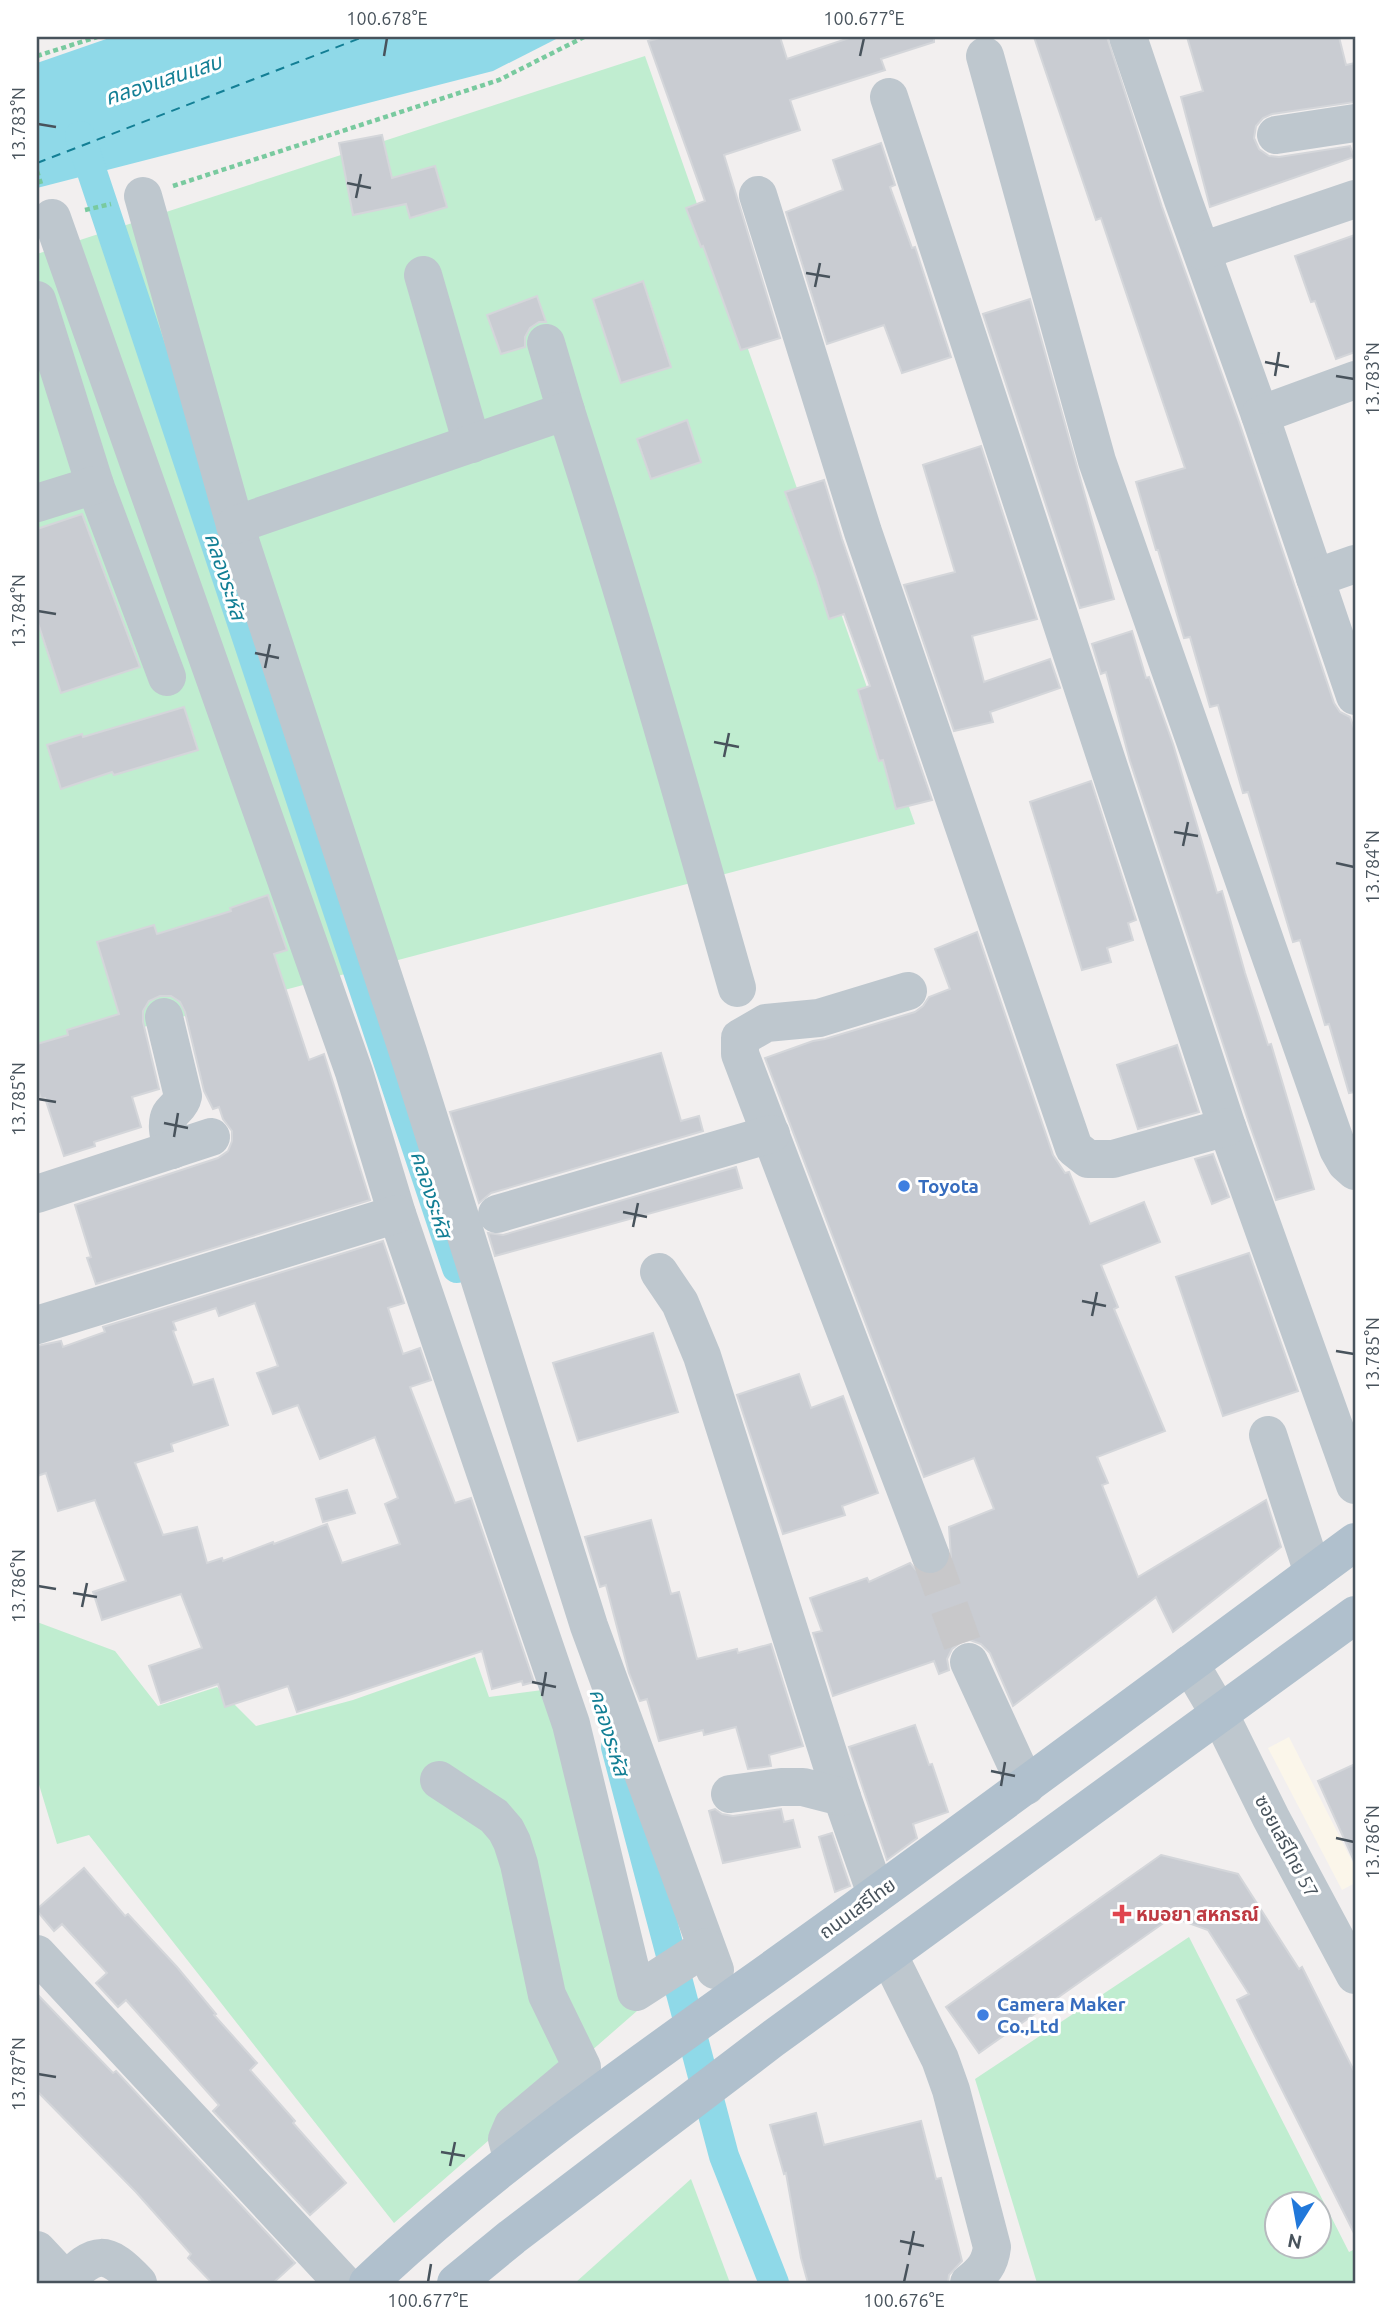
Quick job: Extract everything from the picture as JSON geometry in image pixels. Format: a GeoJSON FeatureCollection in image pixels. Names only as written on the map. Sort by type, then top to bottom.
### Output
{"type":"FeatureCollection","features":[{"type":"Feature","properties":{"kind":"main road","name":"ถนนเสรีไทย"},"geometry":{"type":"LineString","coordinates":[[368,2283],[512,2158],[635,2066],[718,1963],[876,1894],[1355,1542]]}},
{"type":"Feature","properties":{"kind":"main road"},"geometry":{"type":"LineString","coordinates":[[457,2283],[512,2237],[771,2040],[1355,1615]]}},
{"type":"Feature","properties":{"kind":"street"},"geometry":{"type":"LineString","coordinates":[[1128,37],[1261,415],[1355,696]]}},
{"type":"Feature","properties":{"kind":"street"},"geometry":{"type":"LineString","coordinates":[[985,56],[1097,461],[1338,1149],[1346,1163],[1355,1171]]}},
{"type":"Feature","properties":{"kind":"street"},"geometry":{"type":"LineString","coordinates":[[889,97],[1227,1127],[1355,1485]]}},
{"type":"Feature","properties":{"kind":"street"},"geometry":{"type":"LineString","coordinates":[[1276,135],[1355,123]]}},
{"type":"Feature","properties":{"kind":"street"},"geometry":{"type":"LineString","coordinates":[[758,195],[863,531],[1074,1148],[1088,1159],[1114,1159],[1227,1127]]}},
{"type":"Feature","properties":{"kind":"street"},"geometry":{"type":"LineString","coordinates":[[66,214],[360,1070],[397,1214],[571,1724],[636,1992],[718,1963],[589,1626],[235,525],[142,196]]}},
{"type":"Feature","properties":{"kind":"street"},"geometry":{"type":"LineString","coordinates":[[1202,251],[1355,199]]}},
{"type":"Feature","properties":{"kind":"street"},"geometry":{"type":"LineString","coordinates":[[423,275],[472,444]]}},
{"type":"Feature","properties":{"kind":"street"},"geometry":{"type":"LineString","coordinates":[[37,300],[95,485],[167,677]]}},
{"type":"Feature","properties":{"kind":"street"},"geometry":{"type":"LineString","coordinates":[[546,343],[609,542],[737,988]]}},
{"type":"Feature","properties":{"kind":"street"},"geometry":{"type":"LineString","coordinates":[[1261,415],[1355,380]]}},
{"type":"Feature","properties":{"kind":"street"},"geometry":{"type":"LineString","coordinates":[[235,525],[566,411]]}},
{"type":"Feature","properties":{"kind":"street"},"geometry":{"type":"LineString","coordinates":[[37,503],[95,485]]}},
{"type":"Feature","properties":{"kind":"street"},"geometry":{"type":"LineString","coordinates":[[1315,578],[1355,564]]}},
{"type":"Feature","properties":{"kind":"street"},"geometry":{"type":"LineString","coordinates":[[908,991],[819,1018],[766,1023],[740,1038],[740,1054],[930,1554]]}},
{"type":"Feature","properties":{"kind":"street"},"geometry":{"type":"LineString","coordinates":[[164,1017],[183,1097],[169,1120],[172,1150]]}},
{"type":"Feature","properties":{"kind":"street"},"geometry":{"type":"LineString","coordinates":[[360,1070],[405,1053]]}},
{"type":"Feature","properties":{"kind":"street"},"geometry":{"type":"LineString","coordinates":[[497,1214],[771,1134]]}},
{"type":"Feature","properties":{"kind":"street"},"geometry":{"type":"LineString","coordinates":[[37,1194],[211,1137]]}},
{"type":"Feature","properties":{"kind":"street"},"geometry":{"type":"LineString","coordinates":[[37,1325],[397,1214]]}},
{"type":"Feature","properties":{"kind":"street"},"geometry":{"type":"LineString","coordinates":[[659,1272],[680,1303],[702,1356],[842,1797],[876,1894]]}},
{"type":"Feature","properties":{"kind":"street"},"geometry":{"type":"LineString","coordinates":[[1268,1435],[1312,1573]]}},
{"type":"Feature","properties":{"kind":"street"},"geometry":{"type":"LineString","coordinates":[[970,1662],[1026,1786]]}},
{"type":"Feature","properties":{"kind":"street","name":"ซอยเสรีไทย 57"},"geometry":{"type":"LineString","coordinates":[[1190,1664],[1220,1715],[1271,1818],[1340,1910],[1355,1975]]}},
{"type":"Feature","properties":{"kind":"street"},"geometry":{"type":"LineString","coordinates":[[439,1780],[494,1816],[512,1842],[547,1994],[582,2067],[513,2125],[507,2139],[512,2158]]}},
{"type":"Feature","properties":{"kind":"street"},"geometry":{"type":"LineString","coordinates":[[730,1794],[803,1787],[842,1797]]}},
{"type":"Feature","properties":{"kind":"street"},"geometry":{"type":"LineString","coordinates":[[37,1954],[343,2283]]}},
{"type":"Feature","properties":{"kind":"street"},"geometry":{"type":"LineString","coordinates":[[889,1956],[940,2059],[951,2090],[992,2247],[990,2261],[983,2272],[970,2283]]}},
{"type":"Feature","properties":{"kind":"street"},"geometry":{"type":"LineString","coordinates":[[37,2250],[65,2282],[88,2260],[100,2257],[120,2264],[138,2283]]}},
{"type":"Feature","properties":{"kind":"path"},"geometry":{"type":"LineString","coordinates":[[37,56],[97,37]]}},
{"type":"Feature","properties":{"kind":"path"},"geometry":{"type":"LineString","coordinates":[[66,214],[142,196],[499,80],[584,37]]}},
{"type":"Feature","properties":{"kind":"shaded area"},"geometry":{"type":"Polygon","coordinates":[[[1289,1737],[1355,1867],[1355,1883],[1342,1890],[1268,1748],[1289,1737]]]}},
{"type":"Feature","properties":{"kind":"green space"},"geometry":{"type":"Polygon","coordinates":[[[645,56],[915,824],[37,1055],[37,254],[645,56]]]}},
{"type":"Feature","properties":{"kind":"green space"},"geometry":{"type":"Polygon","coordinates":[[[37,1622],[115,1651],[158,1706],[217,1687],[256,1726],[353,1700],[475,1657],[489,1697],[550,1689],[588,1807],[637,2011],[394,2223],[89,1835],[57,1844],[37,1778],[37,1622]]]}},
{"type":"Feature","properties":{"kind":"green space"},"geometry":{"type":"Polygon","coordinates":[[[1189,1937],[1318,2190],[1262,2190],[1262,2260],[1332,2260],[1332,2219],[1349,2252],[1355,2249],[1355,2283],[1037,2283],[975,2079],[1189,1937]]]}},
{"type":"Feature","properties":{"kind":"green space"},"geometry":{"type":"Polygon","coordinates":[[[691,2179],[730,2283],[575,2283],[691,2179]]]}},
{"type":"Feature","properties":{"kind":"water","name":"คลองแสนแสบ"},"geometry":{"type":"Polygon","coordinates":[[[112,37],[560,37],[493,71],[37,188],[37,63],[112,37]]]}},
{"type":"Feature","properties":{"kind":"building"},"geometry":{"type":"Polygon","coordinates":[[[664,37],[780,37],[787,59],[852,37],[934,37],[934,42],[881,59],[885,70],[790,100],[800,130],[724,155],[780,338],[741,350],[703,246],[701,247],[686,208],[705,201],[648,41],[664,37]]]}},
{"type":"Feature","properties":{"kind":"building"},"geometry":{"type":"Polygon","coordinates":[[[1034,37],[1107,37],[1162,207],[1239,422],[1334,703],[1340,712],[1350,717],[1355,731],[1355,1092],[1349,1093],[1329,1024],[1325,1025],[1300,940],[1293,942],[1248,792],[1243,793],[1218,705],[1210,707],[1190,637],[1184,638],[1156,550],[1136,482],[1185,468],[1101,218],[1096,220],[1034,37]]]}},
{"type":"Feature","properties":{"kind":"building"},"geometry":{"type":"Polygon","coordinates":[[[1187,37],[1339,37],[1346,65],[1355,63],[1355,102],[1272,114],[1263,118],[1256,126],[1254,138],[1259,149],[1269,156],[1279,157],[1350,146],[1354,157],[1210,207],[1181,97],[1203,91],[1187,37]]]}},
{"type":"Feature","properties":{"kind":"building"},"geometry":{"type":"Polygon","coordinates":[[[382,135],[392,178],[435,166],[447,207],[410,218],[406,204],[353,215],[339,143],[382,135]]]}},
{"type":"Feature","properties":{"kind":"building"},"geometry":{"type":"Polygon","coordinates":[[[881,143],[895,185],[890,187],[912,248],[915,247],[951,357],[902,373],[884,325],[827,344],[786,212],[843,190],[833,160],[881,143]]]}},
{"type":"Feature","properties":{"kind":"building"},"geometry":{"type":"Polygon","coordinates":[[[1355,235],[1355,352],[1336,359],[1315,301],[1311,302],[1295,256],[1355,235]]]}},
{"type":"Feature","properties":{"kind":"building"},"geometry":{"type":"Polygon","coordinates":[[[643,281],[671,367],[621,383],[593,299],[643,281]]]}},
{"type":"Feature","properties":{"kind":"building"},"geometry":{"type":"Polygon","coordinates":[[[537,296],[546,322],[539,322],[530,328],[525,337],[525,347],[501,354],[487,315],[537,296]]]}},
{"type":"Feature","properties":{"kind":"building"},"geometry":{"type":"Polygon","coordinates":[[[1030,299],[1114,599],[1080,608],[983,314],[1030,299]]]}},
{"type":"Feature","properties":{"kind":"building"},"geometry":{"type":"Polygon","coordinates":[[[687,420],[701,462],[651,479],[637,439],[687,420]]]}},
{"type":"Feature","properties":{"kind":"building"},"geometry":{"type":"Polygon","coordinates":[[[981,446],[1037,619],[972,636],[984,682],[1050,659],[1060,688],[990,712],[993,722],[954,731],[904,585],[955,572],[923,465],[981,446]]]}},
{"type":"Feature","properties":{"kind":"building"},"geometry":{"type":"Polygon","coordinates":[[[824,480],[932,800],[896,809],[883,760],[879,761],[858,690],[870,686],[844,614],[829,619],[785,492],[824,480]]]}},
{"type":"Feature","properties":{"kind":"building"},"geometry":{"type":"Polygon","coordinates":[[[82,514],[140,667],[61,693],[37,620],[37,529],[82,514]]]}},
{"type":"Feature","properties":{"kind":"building"},"geometry":{"type":"Polygon","coordinates":[[[1132,631],[1146,678],[1149,677],[1173,744],[1217,893],[1222,891],[1245,973],[1268,1045],[1271,1044],[1314,1189],[1276,1200],[1130,761],[1106,672],[1101,674],[1092,644],[1132,631]]]}},
{"type":"Feature","properties":{"kind":"building"},"geometry":{"type":"Polygon","coordinates":[[[184,707],[198,750],[114,775],[112,772],[61,789],[47,745],[184,707]]]}},
{"type":"Feature","properties":{"kind":"building"},"geometry":{"type":"Polygon","coordinates":[[[1091,781],[1136,920],[1128,923],[1133,940],[1107,948],[1111,962],[1082,970],[1030,802],[1091,781]]]}},
{"type":"Feature","properties":{"kind":"building"},"geometry":{"type":"Polygon","coordinates":[[[268,895],[287,950],[274,954],[309,1060],[324,1054],[370,1200],[96,1284],[87,1258],[91,1257],[75,1205],[218,1158],[228,1151],[232,1131],[223,1119],[219,1107],[213,1109],[204,1091],[185,1012],[180,1002],[171,996],[160,996],[149,1001],[143,1011],[143,1022],[159,1089],[132,1097],[141,1127],[94,1142],[95,1146],[64,1156],[45,1098],[41,1099],[37,1086],[37,1044],[68,1035],[67,1030],[119,1014],[97,942],[154,925],[157,934],[231,911],[230,908],[268,895]]]}},
{"type":"Feature","properties":{"kind":"building"},"geometry":{"type":"Polygon","coordinates":[[[977,932],[1053,1155],[1065,1173],[1069,1172],[1090,1224],[1144,1202],[1160,1242],[1101,1265],[1118,1307],[1114,1309],[1165,1431],[1097,1457],[1108,1483],[1102,1485],[1138,1577],[1266,1500],[1281,1547],[1173,1632],[1156,1597],[1013,1706],[990,1653],[981,1644],[970,1640],[961,1642],[952,1649],[947,1659],[949,1670],[939,1674],[934,1661],[833,1696],[813,1633],[822,1631],[810,1598],[867,1578],[869,1582],[910,1563],[917,1571],[926,1575],[938,1574],[947,1567],[951,1558],[949,1527],[994,1509],[974,1458],[924,1477],[765,1058],[813,1041],[915,1012],[929,997],[950,989],[935,949],[977,932]]]}},
{"type":"Feature","properties":{"kind":"building"},"geometry":{"type":"Polygon","coordinates":[[[1177,1045],[1199,1112],[1138,1129],[1117,1065],[1177,1045]]]}},
{"type":"Feature","properties":{"kind":"building"},"geometry":{"type":"Polygon","coordinates":[[[661,1053],[681,1121],[699,1116],[703,1131],[491,1193],[479,1203],[450,1112],[661,1053]]]}},
{"type":"Feature","properties":{"kind":"building"},"geometry":{"type":"Polygon","coordinates":[[[1213,1154],[1229,1197],[1212,1204],[1195,1159],[1213,1154]]]}},
{"type":"Feature","properties":{"kind":"building"},"geometry":{"type":"Polygon","coordinates":[[[736,1167],[742,1188],[495,1256],[488,1233],[503,1235],[736,1167]]]}},
{"type":"Feature","properties":{"kind":"building"},"geometry":{"type":"Polygon","coordinates":[[[383,1241],[404,1303],[388,1308],[403,1354],[420,1348],[431,1380],[410,1387],[455,1503],[471,1498],[534,1682],[523,1685],[522,1681],[492,1689],[482,1651],[297,1712],[288,1686],[225,1707],[218,1684],[161,1703],[149,1666],[202,1648],[181,1594],[102,1620],[93,1592],[126,1581],[95,1500],[58,1511],[46,1473],[37,1476],[37,1346],[61,1341],[63,1347],[105,1332],[103,1327],[383,1241]],[[255,1303],[219,1316],[216,1308],[173,1322],[176,1330],[173,1331],[193,1385],[213,1379],[228,1425],[171,1444],[173,1451],[135,1463],[163,1535],[197,1527],[207,1563],[222,1558],[223,1561],[327,1524],[342,1563],[400,1544],[385,1504],[398,1498],[375,1437],[320,1459],[298,1405],[273,1414],[257,1373],[278,1366],[255,1303]]]}},
{"type":"Feature","properties":{"kind":"building"},"geometry":{"type":"Polygon","coordinates":[[[1249,1253],[1298,1391],[1223,1416],[1176,1277],[1249,1253]]]}},
{"type":"Feature","properties":{"kind":"building"},"geometry":{"type":"Polygon","coordinates":[[[653,1333],[678,1412],[578,1441],[553,1363],[653,1333]]]}},
{"type":"Feature","properties":{"kind":"building"},"geometry":{"type":"Polygon","coordinates":[[[799,1374],[811,1408],[843,1396],[878,1493],[842,1506],[845,1515],[783,1534],[737,1395],[799,1374]]]}},
{"type":"Feature","properties":{"kind":"building"},"geometry":{"type":"Polygon","coordinates":[[[347,1490],[355,1513],[323,1522],[316,1499],[347,1490]]]}},
{"type":"Feature","properties":{"kind":"building"},"geometry":{"type":"Polygon","coordinates":[[[651,1520],[671,1594],[679,1592],[697,1659],[737,1649],[738,1653],[771,1644],[803,1746],[769,1755],[771,1766],[748,1769],[736,1727],[704,1735],[703,1730],[659,1741],[647,1699],[640,1701],[629,1673],[606,1585],[600,1587],[585,1537],[651,1520]]]}},
{"type":"Feature","properties":{"kind":"building"},"geometry":{"type":"Polygon","coordinates":[[[915,1725],[948,1812],[913,1824],[917,1838],[887,1860],[849,1747],[915,1725]]]}},
{"type":"Feature","properties":{"kind":"building"},"geometry":{"type":"Polygon","coordinates":[[[1355,1764],[1355,1863],[1318,1781],[1355,1764]]]}},
{"type":"Feature","properties":{"kind":"building"},"geometry":{"type":"Polygon","coordinates":[[[715,1809],[722,1814],[733,1816],[781,1809],[784,1822],[793,1820],[800,1847],[723,1863],[709,1811],[715,1809]]]}},
{"type":"Feature","properties":{"kind":"building"},"geometry":{"type":"Polygon","coordinates":[[[832,1833],[850,1886],[835,1892],[819,1837],[832,1833]]]}},
{"type":"Feature","properties":{"kind":"building"},"geometry":{"type":"Polygon","coordinates":[[[1161,1855],[1238,1874],[1299,1969],[1302,1967],[1355,2073],[1355,2235],[1237,2000],[1249,1994],[1208,1930],[1172,1917],[979,2053],[946,2007],[1161,1855]]]}},
{"type":"Feature","properties":{"kind":"building"},"geometry":{"type":"Polygon","coordinates":[[[84,1868],[125,1916],[128,1914],[177,1967],[216,2014],[214,2015],[257,2063],[250,2070],[346,2183],[310,2215],[213,2111],[219,2105],[126,2000],[118,2007],[96,1983],[107,1973],[62,1924],[54,1931],[37,1911],[84,1868]]]}},
{"type":"Feature","properties":{"kind":"building"},"geometry":{"type":"Polygon","coordinates":[[[37,1994],[113,2073],[116,2071],[295,2263],[273,2283],[212,2283],[188,2258],[191,2254],[136,2192],[37,2091],[37,1994]]]}},
{"type":"Feature","properties":{"kind":"building"},"geometry":{"type":"Polygon","coordinates":[[[816,2113],[824,2145],[921,2121],[936,2179],[941,2178],[962,2261],[949,2275],[948,2283],[808,2283],[786,2173],[784,2174],[770,2125],[816,2113]]]}},
{"type":"Feature","properties":{"kind":"waterway","name":"คลองระหัส"},"geometry":{"type":"LineString","coordinates":[[80,136],[457,1268]]}},
{"type":"Feature","properties":{"kind":"waterway","name":"คลองระหัส"},"geometry":{"type":"LineString","coordinates":[[616,1747],[724,2156],[774,2283]]}},
{"type":"Feature","properties":{"kind":"ferry route"},"geometry":{"type":"LineString","coordinates":[[37,163],[363,37]]}},
{"type":"Feature","properties":{"kind":"tunnel"},"geometry":{"type":"LineString","coordinates":[[930,1554],[969,1662]]}},
{"type":"Feature","properties":{"kind":"place","name":"Toyota"},"geometry":{"type":"Point","coordinates":[904,1186]}},
{"type":"Feature","properties":{"kind":"place","name":"หมอยา สหกรณ์"},"geometry":{"type":"Point","coordinates":[1122,1914]}},
{"type":"Feature","properties":{"kind":"place","name":"Camera Maker Co.,Ltd"},"geometry":{"type":"Point","coordinates":[983,2015]}}]}
